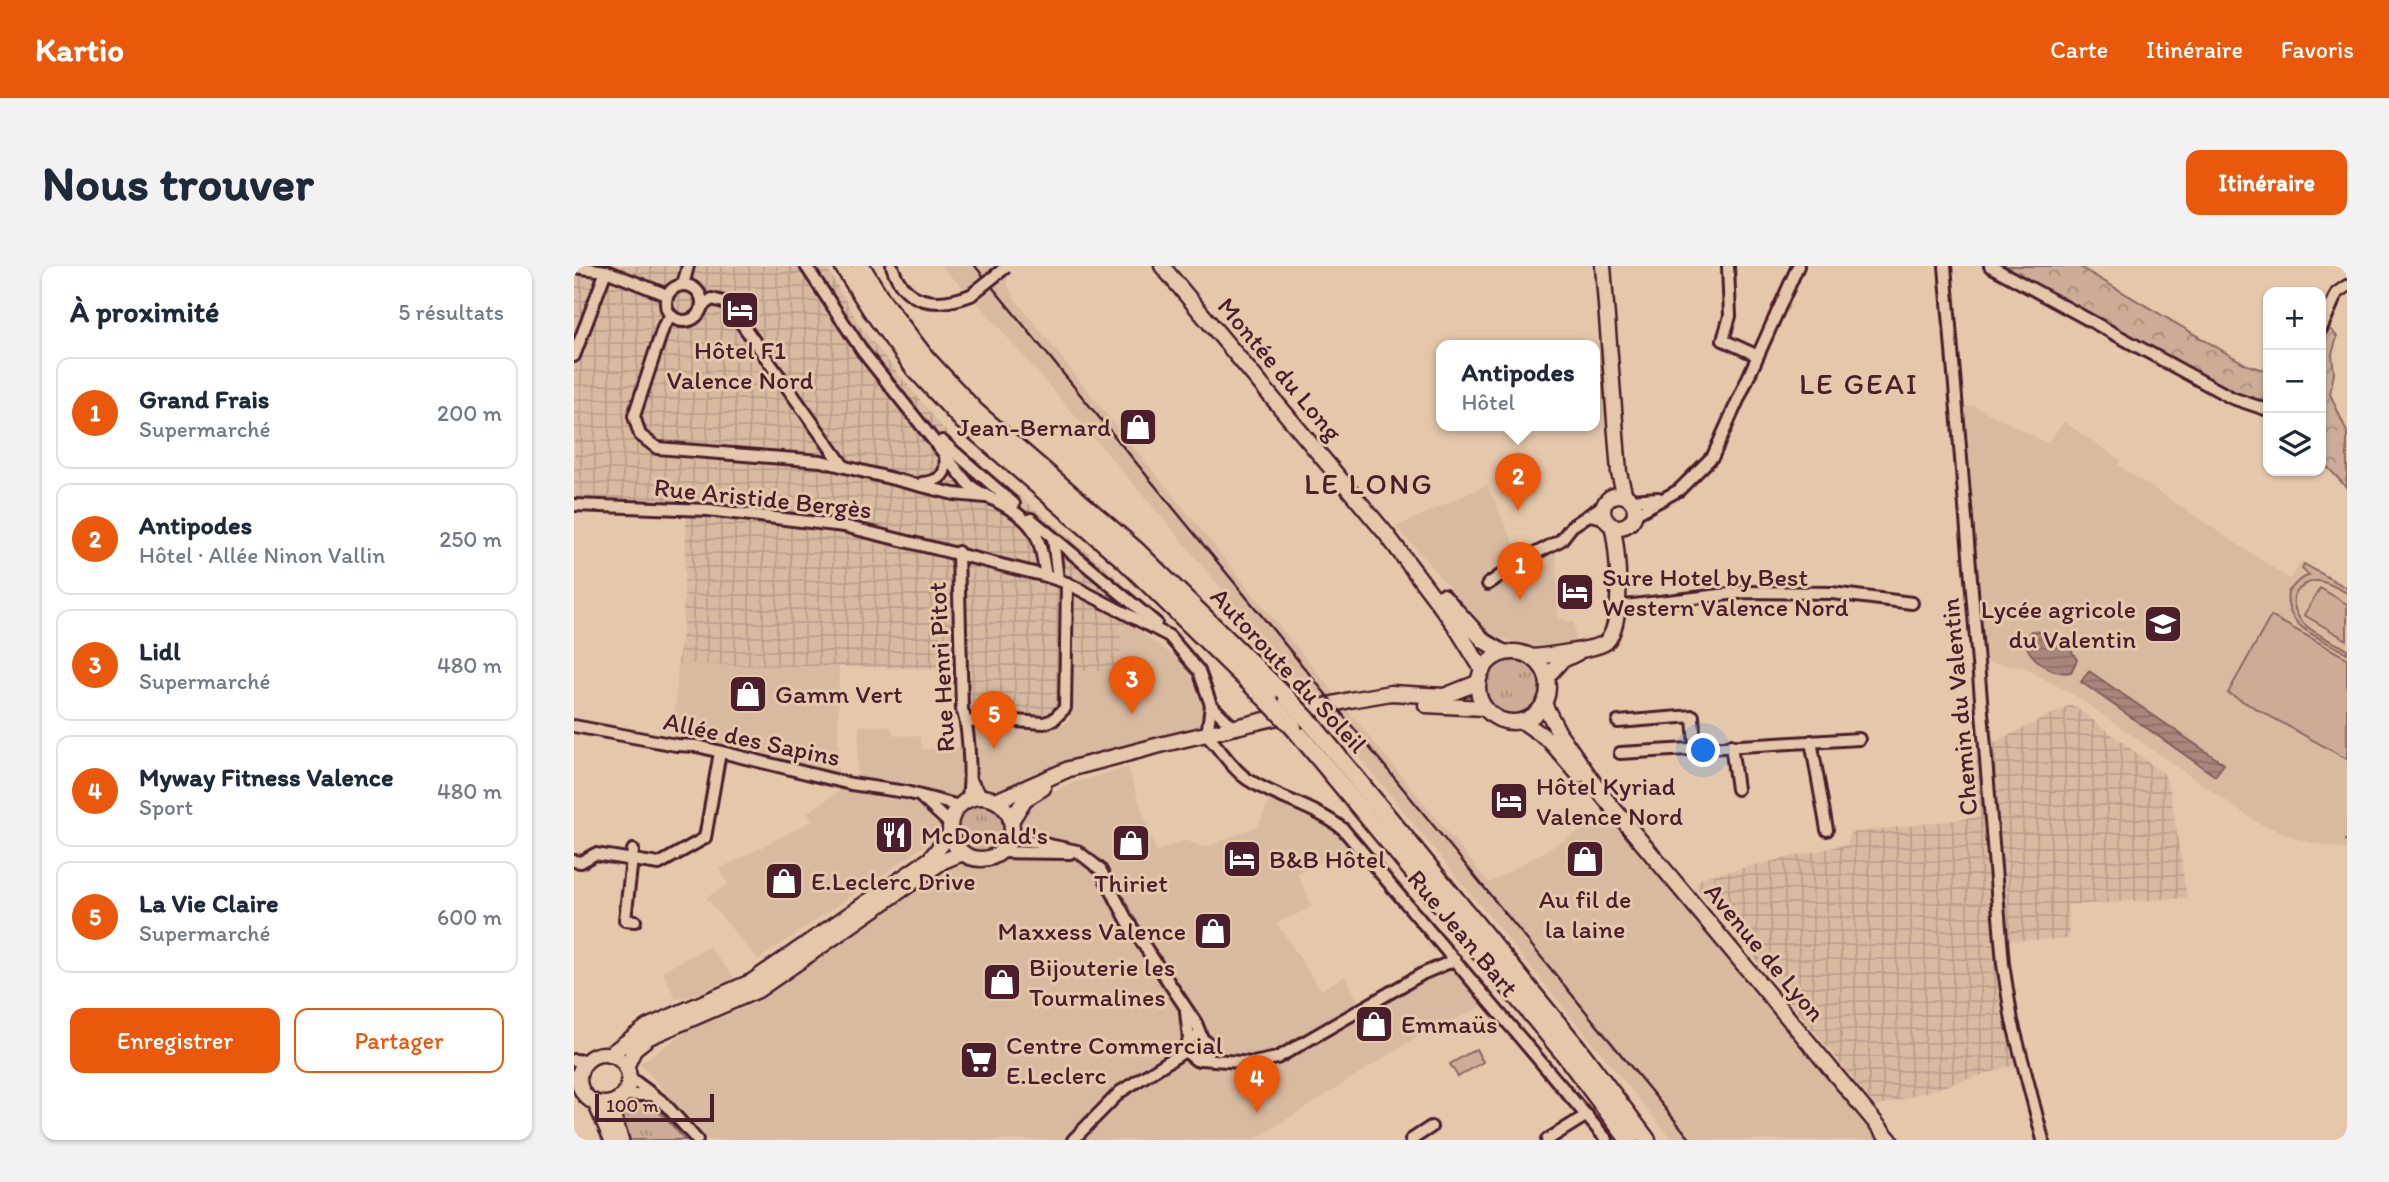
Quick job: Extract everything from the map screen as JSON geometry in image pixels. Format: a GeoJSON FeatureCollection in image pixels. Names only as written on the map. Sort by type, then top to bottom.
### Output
{"type":"FeatureCollection","features":[{"type":"Feature","properties":{"kind":"highway","name":"Autoroute du Soleil"},"geometry":{"type":"LineString","coordinates":[[843,266],[914,368],[964,422],[1134,569],[1293,727],[1565,1055],[1629,1140]]}},
{"type":"Feature","properties":{"kind":"highway","name":"Autoroute du Soleil"},"geometry":{"type":"LineString","coordinates":[[861,266],[883,302],[926,358],[975,411],[1136,550],[1310,722],[1577,1047],[1647,1140]]}},
{"type":"Feature","properties":{"kind":"main road","name":"Montée du Long"},"geometry":{"type":"LineString","coordinates":[[1162,266],[1387,535],[1484,641],[1503,652]]}},
{"type":"Feature","properties":{"kind":"main road"},"geometry":{"type":"LineString","coordinates":[[1479,676],[1478,696],[1484,708],[1500,720],[1522,721],[1544,704],[1547,677],[1560,661],[1608,640],[1615,628],[1618,553],[1615,511],[1619,473],[1603,266]]}},
{"type":"Feature","properties":{"kind":"main road","name":"Montée du Long"},"geometry":{"type":"LineString","coordinates":[[1387,535],[1454,624],[1479,676]]}},
{"type":"Feature","properties":{"kind":"main road"},"geometry":{"type":"LineString","coordinates":[[612,1140],[595,1102],[583,1092],[577,1079],[581,1060],[609,1055],[647,1027],[751,982],[930,859],[963,803],[989,799],[1069,769],[1365,697],[1391,693],[1444,696],[1479,676],[1503,652],[1518,652],[1532,657],[1585,649]]}},
{"type":"Feature","properties":{"kind":"main road"},"geometry":{"type":"LineString","coordinates":[[1532,657],[1547,677]]}},
{"type":"Feature","properties":{"kind":"main road"},"geometry":{"type":"LineString","coordinates":[[1365,697],[1407,704],[1484,708]]}},
{"type":"Feature","properties":{"kind":"main road","name":"Avenue de Lyon"},"geometry":{"type":"LineString","coordinates":[[1544,704],[1559,733],[1603,796]]}},
{"type":"Feature","properties":{"kind":"main road","name":"Avenue de Lyon"},"geometry":{"type":"LineString","coordinates":[[1522,721],[1549,740],[1603,796],[1890,1140]]}},
{"type":"Feature","properties":{"kind":"main road"},"geometry":{"type":"LineString","coordinates":[[621,1140],[613,1115],[635,1048],[649,1037],[731,1005],[758,990],[943,861],[963,853],[979,858],[999,852],[1007,842],[1011,825],[1025,799],[1049,786],[1207,736]]}},
{"type":"Feature","properties":{"kind":"main road"},"geometry":{"type":"LineString","coordinates":[[989,799],[1005,809],[1011,825]]}},
{"type":"Feature","properties":{"kind":"main road"},"geometry":{"type":"LineString","coordinates":[[950,829],[963,853]]}},
{"type":"Feature","properties":{"kind":"main road"},"geometry":{"type":"LineString","coordinates":[[609,1055],[628,1072]]}},
{"type":"Feature","properties":{"kind":"main road"},"geometry":{"type":"LineString","coordinates":[[595,1102],[619,1099]]}},
{"type":"Feature","properties":{"kind":"street"},"geometry":{"type":"LineString","coordinates":[[683,285],[688,266]]}},
{"type":"Feature","properties":{"kind":"street"},"geometry":{"type":"LineString","coordinates":[[806,266],[863,352],[911,414],[959,473],[986,498]]}},
{"type":"Feature","properties":{"kind":"street"},"geometry":{"type":"LineString","coordinates":[[892,266],[896,280],[912,298],[936,304],[971,295],[1007,266]]}},
{"type":"Feature","properties":{"kind":"street"},"geometry":{"type":"LineString","coordinates":[[1728,266],[1730,316],[1723,340],[1756,355]]}},
{"type":"Feature","properties":{"kind":"street"},"geometry":{"type":"LineString","coordinates":[[1488,584],[1523,559],[1561,540],[1572,526],[1667,496],[1689,482],[1713,456],[1798,266]]}},
{"type":"Feature","properties":{"kind":"street","name":"Chemin du Valentin"},"geometry":{"type":"LineString","coordinates":[[1945,266],[2003,964],[2012,1021],[2043,1140]]}},
{"type":"Feature","properties":{"kind":"street"},"geometry":{"type":"LineString","coordinates":[[1990,266],[2232,398],[2263,409]]}},
{"type":"Feature","properties":{"kind":"street"},"geometry":{"type":"LineString","coordinates":[[574,267],[606,271],[667,295]]}},
{"type":"Feature","properties":{"kind":"street"},"geometry":{"type":"LineString","coordinates":[[574,356],[606,271]]}},
{"type":"Feature","properties":{"kind":"street"},"geometry":{"type":"LineString","coordinates":[[702,306],[698,291],[683,285],[674,288],[667,295],[666,303],[671,317],[679,321],[693,320],[702,306],[712,299],[727,303],[842,464]]}},
{"type":"Feature","properties":{"kind":"street"},"geometry":{"type":"LineString","coordinates":[[2326,318],[2337,293],[2347,286]]}},
{"type":"Feature","properties":{"kind":"street"},"geometry":{"type":"LineString","coordinates":[[671,317],[664,325],[634,416],[640,435],[657,448],[842,464],[914,484],[986,498],[1005,505],[1034,530],[1046,576]]}},
{"type":"Feature","properties":{"kind":"street"},"geometry":{"type":"LineString","coordinates":[[911,414],[981,478],[1169,636],[1199,671],[1211,705],[1233,729],[1225,742],[1229,759]]}},
{"type":"Feature","properties":{"kind":"street"},"geometry":{"type":"LineString","coordinates":[[942,477],[946,472],[944,453]]}},
{"type":"Feature","properties":{"kind":"street"},"geometry":{"type":"LineString","coordinates":[[944,491],[959,473],[957,455]]}},
{"type":"Feature","properties":{"kind":"street"},"geometry":{"type":"LineString","coordinates":[[914,484],[959,473],[981,478]]}},
{"type":"Feature","properties":{"kind":"street","name":"Rue Aristide Bergès"},"geometry":{"type":"LineString","coordinates":[[574,505],[708,510],[844,526],[958,552],[1046,576],[1169,636]]}},
{"type":"Feature","properties":{"kind":"street"},"geometry":{"type":"LineString","coordinates":[[968,722],[987,719],[1044,723],[1053,720],[1065,708],[1062,582],[1053,538]]}},
{"type":"Feature","properties":{"kind":"street"},"geometry":{"type":"LineString","coordinates":[[1027,570],[1040,550]]}},
{"type":"Feature","properties":{"kind":"street","name":"Rue Henri Pitot"},"geometry":{"type":"LineString","coordinates":[[958,552],[962,710],[968,722],[970,780],[963,803]]}},
{"type":"Feature","properties":{"kind":"street"},"geometry":{"type":"LineString","coordinates":[[1616,607],[1746,592],[1832,593],[1912,603]]}},
{"type":"Feature","properties":{"kind":"street"},"geometry":{"type":"LineString","coordinates":[[1207,736],[1211,705]]}},
{"type":"Feature","properties":{"kind":"street"},"geometry":{"type":"LineString","coordinates":[[1618,722],[1693,716],[1695,747]]}},
{"type":"Feature","properties":{"kind":"street","name":"Allée des Sapins"},"geometry":{"type":"LineString","coordinates":[[574,726],[720,752],[851,784],[963,803]]}},
{"type":"Feature","properties":{"kind":"street","name":"Rue Jean Bart"},"geometry":{"type":"LineString","coordinates":[[1207,736],[1248,779],[1325,815],[1343,829],[1607,1140]]}},
{"type":"Feature","properties":{"kind":"street"},"geometry":{"type":"LineString","coordinates":[[1620,753],[1859,739]]}},
{"type":"Feature","properties":{"kind":"street"},"geometry":{"type":"LineString","coordinates":[[1811,741],[1827,831]]}},
{"type":"Feature","properties":{"kind":"street"},"geometry":{"type":"LineString","coordinates":[[1731,745],[1737,789]]}},
{"type":"Feature","properties":{"kind":"street"},"geometry":{"type":"LineString","coordinates":[[574,861],[581,862],[595,854],[632,855],[659,864],[705,838],[720,752]]}},
{"type":"Feature","properties":{"kind":"street","name":"Rue Henri Pitot"},"geometry":{"type":"LineString","coordinates":[[970,780],[989,799]]}},
{"type":"Feature","properties":{"kind":"street"},"geometry":{"type":"LineString","coordinates":[[920,796],[950,829]]}},
{"type":"Feature","properties":{"kind":"street"},"geometry":{"type":"LineString","coordinates":[[1011,825],[1021,839],[1066,847],[1083,855],[1100,869],[1127,920],[1205,1041],[1207,1054],[1197,1059]]}},
{"type":"Feature","properties":{"kind":"street"},"geometry":{"type":"LineString","coordinates":[[999,852],[1083,855]]}},
{"type":"Feature","properties":{"kind":"street"},"geometry":{"type":"LineString","coordinates":[[632,855],[625,920],[635,921]]}},
{"type":"Feature","properties":{"kind":"street"},"geometry":{"type":"LineString","coordinates":[[1073,1140],[1120,1092],[1146,1074],[1166,1065],[1197,1059],[1267,1062],[1422,974],[1455,960]]}},
{"type":"Feature","properties":{"kind":"street"},"geometry":{"type":"LineString","coordinates":[[1186,1012],[1187,1045],[1197,1059]]}},
{"type":"Feature","properties":{"kind":"street"},"geometry":{"type":"LineString","coordinates":[[1166,1065],[1187,1045],[1205,1041],[1237,1061]]}},
{"type":"Feature","properties":{"kind":"street"},"geometry":{"type":"LineString","coordinates":[[628,1072],[696,1139]]}},
{"type":"Feature","properties":{"kind":"street"},"geometry":{"type":"LineString","coordinates":[[619,1099],[655,1096]]}},
{"type":"Feature","properties":{"kind":"street"},"geometry":{"type":"LineString","coordinates":[[1547,1140],[1587,1115]]}},
{"type":"Feature","properties":{"kind":"street"},"geometry":{"type":"LineString","coordinates":[[1411,1140],[1431,1127]]}},
{"type":"Feature","properties":{"kind":"shaded area"},"geometry":{"type":"Polygon","coordinates":[[[574,266],[826,266],[862,329],[957,445],[1107,568],[1146,606],[1121,628],[1120,670],[1072,671],[1070,713],[1029,715],[970,711],[965,669],[678,664],[683,622],[687,503],[574,501],[574,266]]]}},
{"type":"Feature","properties":{"kind":"shaded area"},"geometry":{"type":"Polygon","coordinates":[[[940,266],[1008,266],[1007,284],[1013,296],[1489,883],[1610,814],[1754,993],[1880,1140],[1672,1140],[1178,536],[971,295],[940,266]]]}},
{"type":"Feature","properties":{"kind":"shaded area","name":"Lycée agricole du Valentin"},"geometry":{"type":"Polygon","coordinates":[[[1973,405],[2047,443],[2064,422],[2121,460],[2118,465],[2290,579],[2302,561],[2347,586],[2347,850],[2304,841],[2256,822],[2074,695],[2022,667],[1982,662],[1960,414],[1965,407],[1973,405]]]}},
{"type":"Feature","properties":{"kind":"shaded area"},"geometry":{"type":"Polygon","coordinates":[[[1487,485],[1523,563],[1556,550],[1558,617],[1574,623],[1576,643],[1540,648],[1499,638],[1488,631],[1396,527],[1487,485]]]}},
{"type":"Feature","properties":{"kind":"shaded area"},"geometry":{"type":"Polygon","coordinates":[[[1127,622],[1185,664],[1203,703],[1206,718],[1202,725],[1198,729],[1066,761],[994,795],[982,788],[973,772],[972,746],[977,729],[990,725],[1041,727],[1065,724],[1070,719],[1072,670],[1094,671],[1127,622]]]}},
{"type":"Feature","properties":{"kind":"shaded area"},"geometry":{"type":"Polygon","coordinates":[[[2031,631],[2052,636],[2069,648],[2077,660],[2071,672],[2049,669],[2036,659],[2024,639],[2031,631]]]}},
{"type":"Feature","properties":{"kind":"shaded area"},"geometry":{"type":"Polygon","coordinates":[[[678,664],[839,665],[838,773],[740,747],[673,736],[678,664]]]}},
{"type":"Feature","properties":{"kind":"shaded area"},"geometry":{"type":"Polygon","coordinates":[[[2089,671],[2224,764],[2215,776],[2081,682],[2089,671]]]}},
{"type":"Feature","properties":{"kind":"shaded area"},"geometry":{"type":"Polygon","coordinates":[[[2072,704],[2164,774],[2170,789],[2187,898],[2068,905],[2069,939],[1993,941],[2001,1011],[2015,1065],[1876,1107],[1696,886],[1697,882],[1703,877],[1847,844],[1850,833],[1979,817],[1975,752],[2072,704]]]}},
{"type":"Feature","properties":{"kind":"shaded area"},"geometry":{"type":"Polygon","coordinates":[[[859,726],[891,726],[894,735],[920,736],[922,749],[963,747],[965,789],[960,796],[950,798],[912,784],[857,777],[859,726]]]}},
{"type":"Feature","properties":{"kind":"shaded area"},"geometry":{"type":"Polygon","coordinates":[[[1128,767],[1156,851],[1186,840],[1205,848],[1259,825],[1271,794],[1320,818],[1355,847],[1297,873],[1312,907],[1277,923],[1321,990],[1345,976],[1365,1014],[1436,975],[1457,968],[1483,1000],[1479,1008],[1416,1038],[1254,1140],[707,1140],[640,1063],[689,1030],[749,1006],[954,864],[963,861],[989,866],[1000,860],[1019,833],[1017,821],[1033,799],[1066,785],[1128,767]]]}},
{"type":"Feature","properties":{"kind":"shaded area"},"geometry":{"type":"Polygon","coordinates":[[[840,790],[916,803],[943,828],[930,842],[758,960],[706,898],[728,884],[719,869],[812,821],[807,813],[840,790]]]}},
{"type":"Feature","properties":{"kind":"shaded area"},"geometry":{"type":"Polygon","coordinates":[[[709,947],[735,978],[692,996],[676,999],[662,971],[709,947]]]}},
{"type":"Feature","properties":{"kind":"green space"},"geometry":{"type":"Polygon","coordinates":[[[1996,266],[2078,266],[2247,365],[2263,370],[2263,406],[1996,266]]]}},
{"type":"Feature","properties":{"kind":"green space"},"geometry":{"type":"Polygon","coordinates":[[[2332,330],[2337,337],[2332,354],[2334,373],[2330,394],[2347,432],[2347,488],[2326,465],[2326,331],[2332,330]]]}},
{"type":"Feature","properties":{"kind":"green space"},"geometry":{"type":"Polygon","coordinates":[[[2304,564],[2347,588],[2347,593],[2319,581],[2307,583],[2294,595],[2297,615],[2310,629],[2347,649],[2347,653],[2316,637],[2291,615],[2288,592],[2298,581],[2309,575],[2302,569],[2304,564]]]}},
{"type":"Feature","properties":{"kind":"green space"},"geometry":{"type":"Polygon","coordinates":[[[2320,588],[2347,604],[2347,640],[2304,615],[2320,588]]]}},
{"type":"Feature","properties":{"kind":"green space"},"geometry":{"type":"Polygon","coordinates":[[[2271,616],[2347,658],[2347,759],[2228,693],[2271,616]]]}},
{"type":"Feature","properties":{"kind":"green space"},"geometry":{"type":"Polygon","coordinates":[[[1513,658],[1529,663],[1537,671],[1542,687],[1537,703],[1529,711],[1513,716],[1497,711],[1489,703],[1484,687],[1489,671],[1497,663],[1513,658]]]}},
{"type":"Feature","properties":{"kind":"green space"},"geometry":{"type":"Polygon","coordinates":[[[980,805],[997,811],[1003,828],[997,845],[980,851],[963,845],[957,828],[963,811],[980,805]]]}},
{"type":"Feature","properties":{"kind":"green space"},"geometry":{"type":"Polygon","coordinates":[[[1476,1049],[1483,1062],[1458,1077],[1450,1064],[1476,1049]]]}},
{"type":"Feature","properties":{"kind":"green space"},"geometry":{"type":"Polygon","coordinates":[[[641,1101],[660,1112],[685,1140],[627,1140],[617,1117],[641,1101]]]}},
{"type":"Feature","properties":{"kind":"railway"},"geometry":{"type":"LineString","coordinates":[[975,266],[1691,1140]]}},
{"type":"Feature","properties":{"kind":"place","name":"Hôtel F1 Valence Nord"},"geometry":{"type":"Point","coordinates":[740,310]}},
{"type":"Feature","properties":{"kind":"place","name":"Jean-Bernard"},"geometry":{"type":"Point","coordinates":[1138,427]}},
{"type":"Feature","properties":{"kind":"place","name":"Antipodes"},"geometry":{"type":"Point","coordinates":[1518,511]}},
{"type":"Feature","properties":{"kind":"place","name":"Sure Hotel by Best Western Valence Nord"},"geometry":{"type":"Point","coordinates":[1575,592]}},
{"type":"Feature","properties":{"kind":"place","name":"Grand Frais"},"geometry":{"type":"Point","coordinates":[1520,600]}},
{"type":"Feature","properties":{"kind":"place","name":"Lycée agricole du Valentin"},"geometry":{"type":"Point","coordinates":[2163,624]}},
{"type":"Feature","properties":{"kind":"place","name":"Gamm Vert"},"geometry":{"type":"Point","coordinates":[748,694]}},
{"type":"Feature","properties":{"kind":"place","name":"Lidl"},"geometry":{"type":"Point","coordinates":[1132,714]}},
{"type":"Feature","properties":{"kind":"place","name":"La Vie Claire"},"geometry":{"type":"Point","coordinates":[994,749]}},
{"type":"Feature","properties":{"kind":"place","name":"Hôtel Kyriad Valence Nord"},"geometry":{"type":"Point","coordinates":[1509,801]}},
{"type":"Feature","properties":{"kind":"place","name":"McDonald's"},"geometry":{"type":"Point","coordinates":[894,835]}},
{"type":"Feature","properties":{"kind":"place","name":"Thiriet"},"geometry":{"type":"Point","coordinates":[1131,843]}},
{"type":"Feature","properties":{"kind":"place","name":"B&B Hôtel"},"geometry":{"type":"Point","coordinates":[1242,859]}},
{"type":"Feature","properties":{"kind":"place","name":"Au fil de la laine"},"geometry":{"type":"Point","coordinates":[1585,859]}},
{"type":"Feature","properties":{"kind":"place","name":"E.Leclerc Drive"},"geometry":{"type":"Point","coordinates":[784,881]}},
{"type":"Feature","properties":{"kind":"place","name":"Maxxess Valence"},"geometry":{"type":"Point","coordinates":[1213,931]}},
{"type":"Feature","properties":{"kind":"place","name":"Bijouterie les Tourmalines"},"geometry":{"type":"Point","coordinates":[1002,982]}},
{"type":"Feature","properties":{"kind":"place","name":"Emmaüs"},"geometry":{"type":"Point","coordinates":[1374,1024]}},
{"type":"Feature","properties":{"kind":"place","name":"Centre Commercial E.Leclerc"},"geometry":{"type":"Point","coordinates":[979,1060]}},
{"type":"Feature","properties":{"kind":"place","name":"Myway Fitness Valence"},"geometry":{"type":"Point","coordinates":[1257,1113]}},
{"type":"Feature","properties":{"kind":"district","name":"LE GEAI"},"geometry":{"type":"Point","coordinates":[1859,384]}},
{"type":"Feature","properties":{"kind":"district","name":"LE LONG"},"geometry":{"type":"Point","coordinates":[1369,484]}}]}
